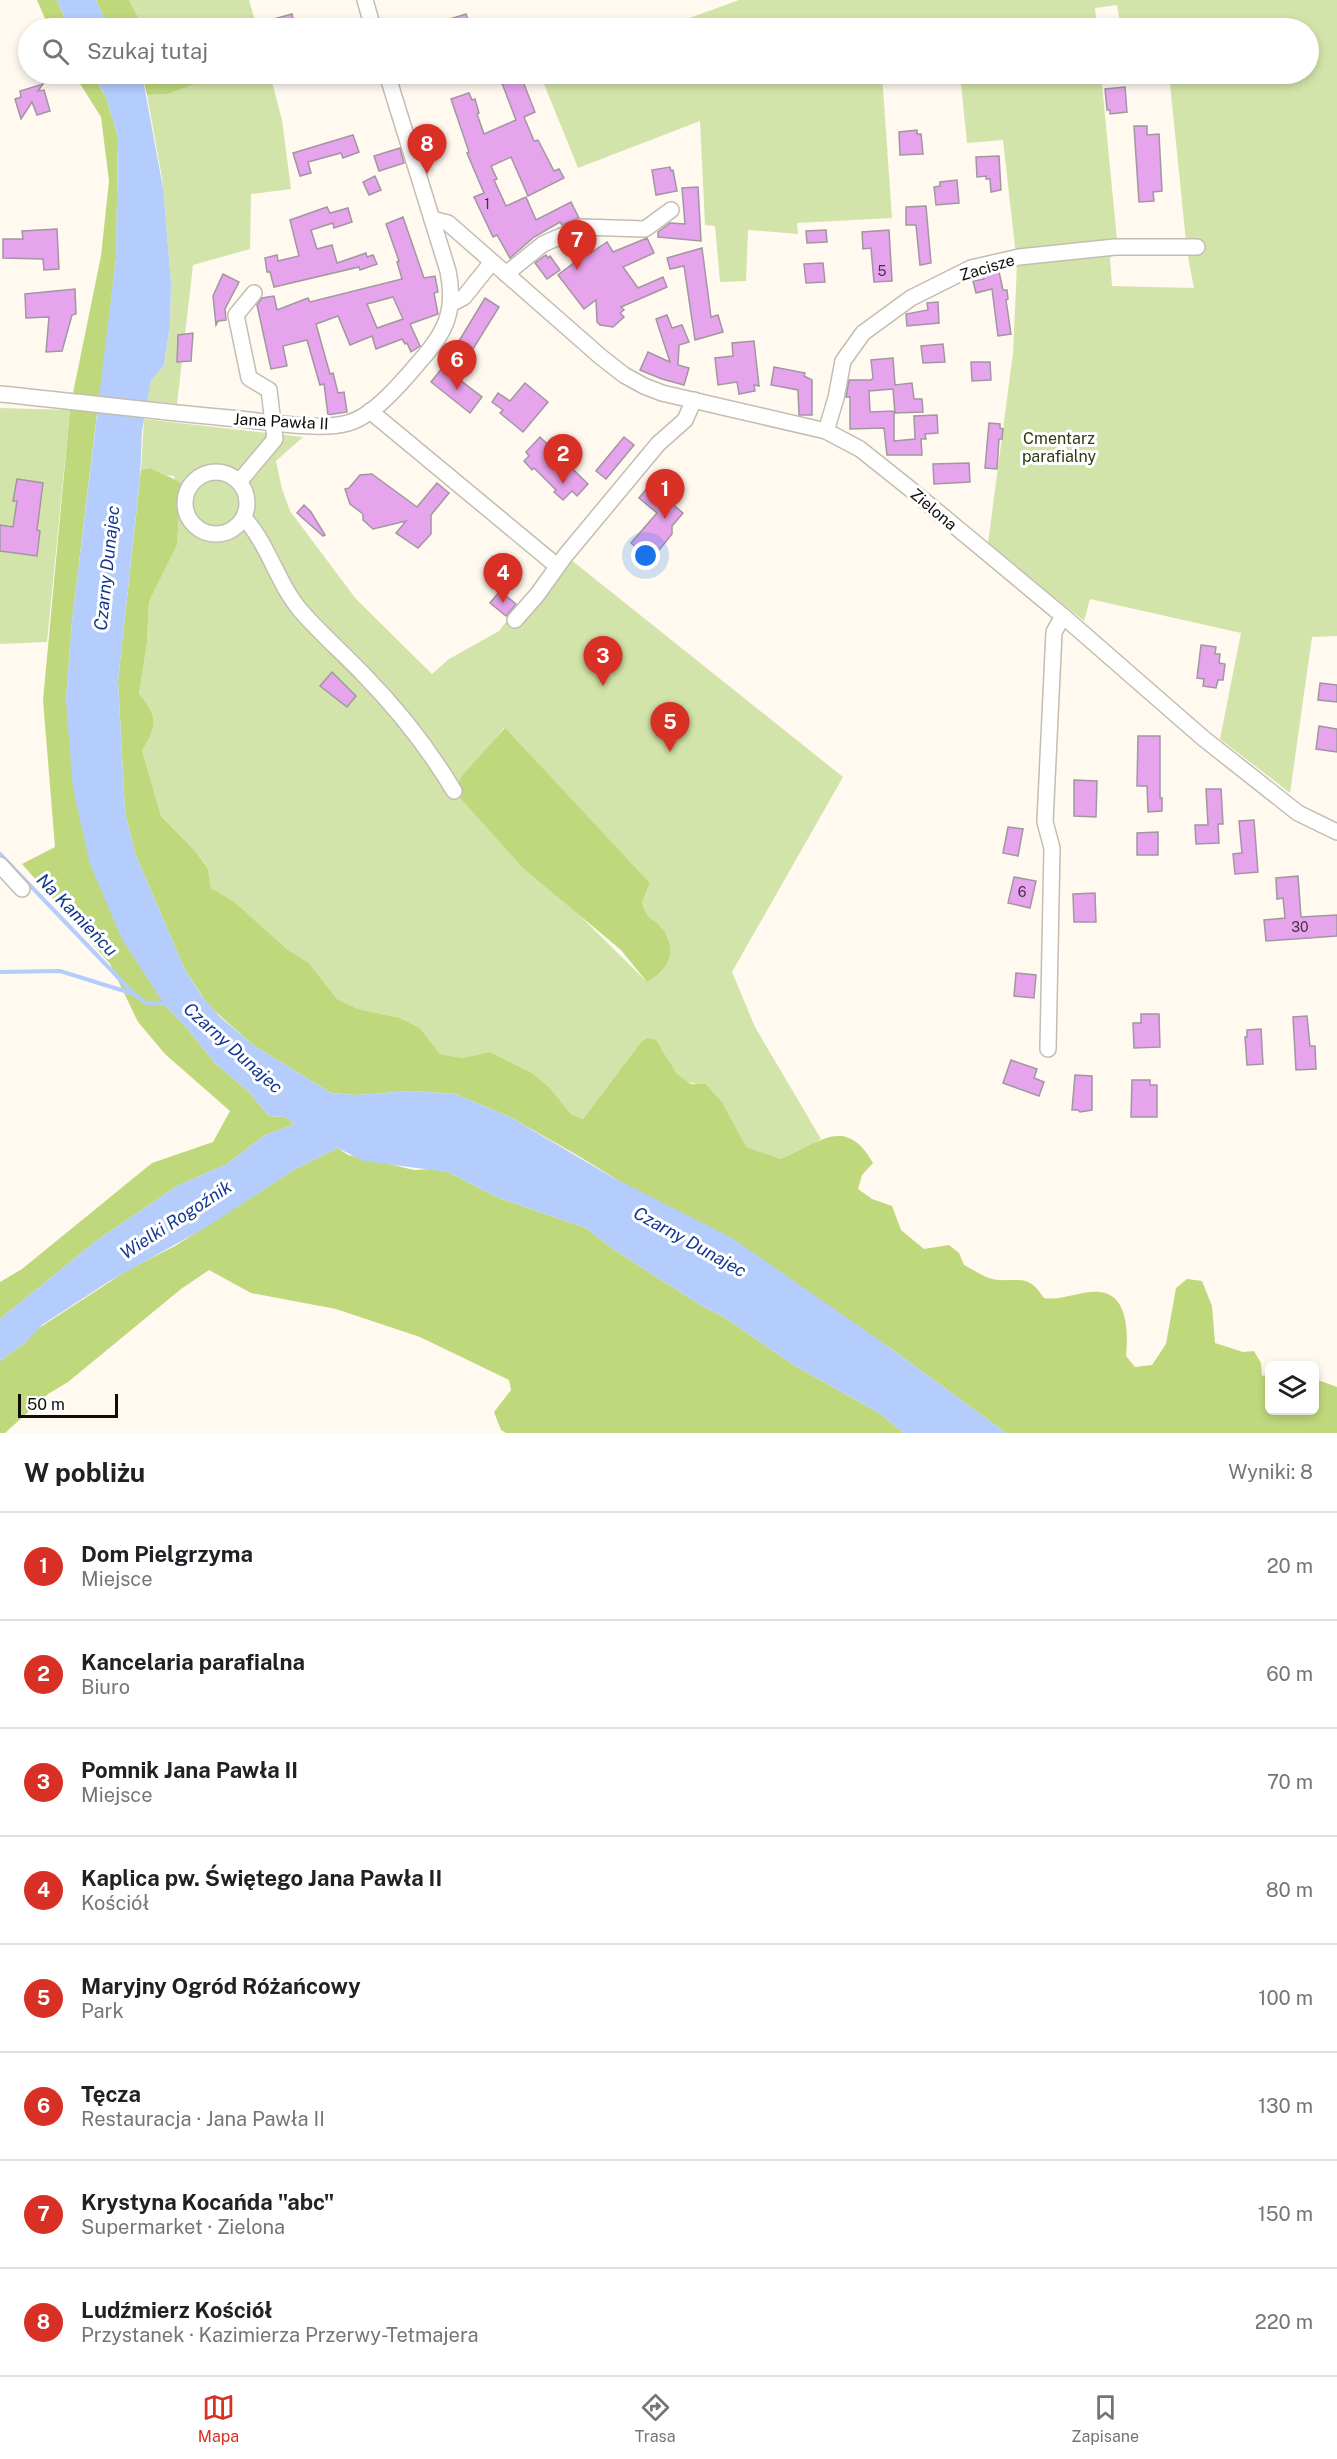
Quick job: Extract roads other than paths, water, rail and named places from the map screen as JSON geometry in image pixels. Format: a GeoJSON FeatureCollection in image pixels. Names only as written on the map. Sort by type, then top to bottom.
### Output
{"type":"FeatureCollection","features":[{"type":"Feature","properties":{"kind":"street"},"geometry":{"type":"LineString","coordinates":[[365,0],[371,18]]}},
{"type":"Feature","properties":{"kind":"street","name":"Jana Pawła II"},"geometry":{"type":"LineString","coordinates":[[0,394],[272,423],[332,425],[348,423],[387,397],[433,347],[443,331],[451,303],[448,271],[390,84]]}},
{"type":"Feature","properties":{"kind":"street"},"geometry":{"type":"LineString","coordinates":[[506,274],[543,244],[582,227],[645,229],[671,210]]}},
{"type":"Feature","properties":{"kind":"street","name":"Zielona"},"geometry":{"type":"LineString","coordinates":[[432,219],[448,223],[624,375],[662,393],[826,431],[860,449],[1062,616],[1203,738],[1298,813],[1337,832]]}},
{"type":"Feature","properties":{"kind":"street","name":"Zacisze"},"geometry":{"type":"LineString","coordinates":[[826,431],[836,398],[843,361],[863,333],[911,298],[972,268],[1019,257],[1115,247],[1197,247]]}},
{"type":"Feature","properties":{"kind":"street"},"geometry":{"type":"LineString","coordinates":[[451,303],[464,297],[492,262]]}},
{"type":"Feature","properties":{"kind":"street"},"geometry":{"type":"LineString","coordinates":[[239,482],[274,439],[269,390],[249,378],[236,315],[254,293]]}},
{"type":"Feature","properties":{"kind":"street"},"geometry":{"type":"LineString","coordinates":[[515,620],[537,596],[557,566],[658,444],[685,420],[694,400]]}},
{"type":"Feature","properties":{"kind":"street"},"geometry":{"type":"LineString","coordinates":[[369,411],[557,566]]}},
{"type":"Feature","properties":{"kind":"street"},"geometry":{"type":"LineString","coordinates":[[220,472],[230,475],[239,482],[247,499],[244,518],[230,531],[210,534],[194,524],[185,505],[192,484],[199,477],[209,473],[220,472]]}},
{"type":"Feature","properties":{"kind":"street"},"geometry":{"type":"LineString","coordinates":[[244,518],[256,531],[278,579],[300,610],[367,678],[434,758],[454,791]]}},
{"type":"Feature","properties":{"kind":"street"},"geometry":{"type":"LineString","coordinates":[[1048,1049],[1052,848],[1045,822],[1054,632],[1062,616]]}},
{"type":"Feature","properties":{"kind":"street"},"geometry":{"type":"LineString","coordinates":[[0,865],[22,889]]}},
{"type":"Feature","properties":{"kind":"water"},"geometry":{"type":"Polygon","coordinates":[[[57,0],[96,0],[104,18],[65,18],[57,0]]]}},
{"type":"Feature","properties":{"kind":"water"},"geometry":{"type":"Polygon","coordinates":[[[99,84],[144,84],[163,188],[171,282],[170,325],[164,365],[151,381],[142,431],[140,478],[118,681],[125,812],[135,853],[184,968],[201,995],[219,1016],[253,1045],[331,1093],[356,1095],[412,1091],[455,1094],[510,1117],[612,1177],[732,1238],[889,1347],[1006,1433],[904,1433],[879,1413],[792,1364],[724,1317],[702,1306],[613,1249],[586,1228],[499,1198],[448,1172],[363,1161],[338,1148],[297,1168],[210,1225],[108,1282],[42,1325],[26,1342],[0,1361],[0,1319],[96,1241],[177,1186],[227,1164],[265,1135],[295,1124],[285,1117],[269,1116],[248,1091],[215,1063],[164,1004],[122,939],[90,864],[73,788],[66,701],[72,621],[116,258],[118,137],[106,97],[99,84]]]}},
{"type":"Feature","properties":{"kind":"waterway","name":"Na Kamieńcu"},"geometry":{"type":"LineString","coordinates":[[0,854],[134,994]]}},
{"type":"Feature","properties":{"kind":"waterway"},"geometry":{"type":"LineString","coordinates":[[0,972],[60,971],[134,994],[146,1003],[167,1004]]}},
{"type":"Feature","properties":{"kind":"place","name":"Ludźmierz Kościół"},"geometry":{"type":"Point","coordinates":[427,174]}},
{"type":"Feature","properties":{"kind":"place","name":"Krystyna Kocańda \"abc\""},"geometry":{"type":"Point","coordinates":[577,270]}},
{"type":"Feature","properties":{"kind":"place","name":"Tęcza"},"geometry":{"type":"Point","coordinates":[457,390]}},
{"type":"Feature","properties":{"kind":"place","name":"Kancelaria parafialna"},"geometry":{"type":"Point","coordinates":[563,484]}},
{"type":"Feature","properties":{"kind":"place","name":"Dom Pielgrzyma"},"geometry":{"type":"Point","coordinates":[665,519]}},
{"type":"Feature","properties":{"kind":"place","name":"Kaplica pw. Świętego Jana Pawła II"},"geometry":{"type":"Point","coordinates":[503,603]}},
{"type":"Feature","properties":{"kind":"place","name":"Pomnik Jana Pawła II"},"geometry":{"type":"Point","coordinates":[603,686]}},
{"type":"Feature","properties":{"kind":"place","name":"Maryjny Ogród Różańcowy"},"geometry":{"type":"Point","coordinates":[670,752]}},
{"type":"Feature","properties":{"kind":"park label","name":"Cmentarz parafialny"},"geometry":{"type":"Point","coordinates":[1059,447]}},
{"type":"Feature","properties":{"kind":"water label","name":"Czarny Dunajec"},"geometry":{"type":"Point","coordinates":[107,568]}},
{"type":"Feature","properties":{"kind":"water label","name":"Czarny Dunajec"},"geometry":{"type":"Point","coordinates":[233,1048]}},
{"type":"Feature","properties":{"kind":"water label","name":"Wielki Rogoźnik"},"geometry":{"type":"Point","coordinates":[176,1220]}},
{"type":"Feature","properties":{"kind":"water label","name":"Czarny Dunajec"},"geometry":{"type":"Point","coordinates":[690,1242]}}]}
